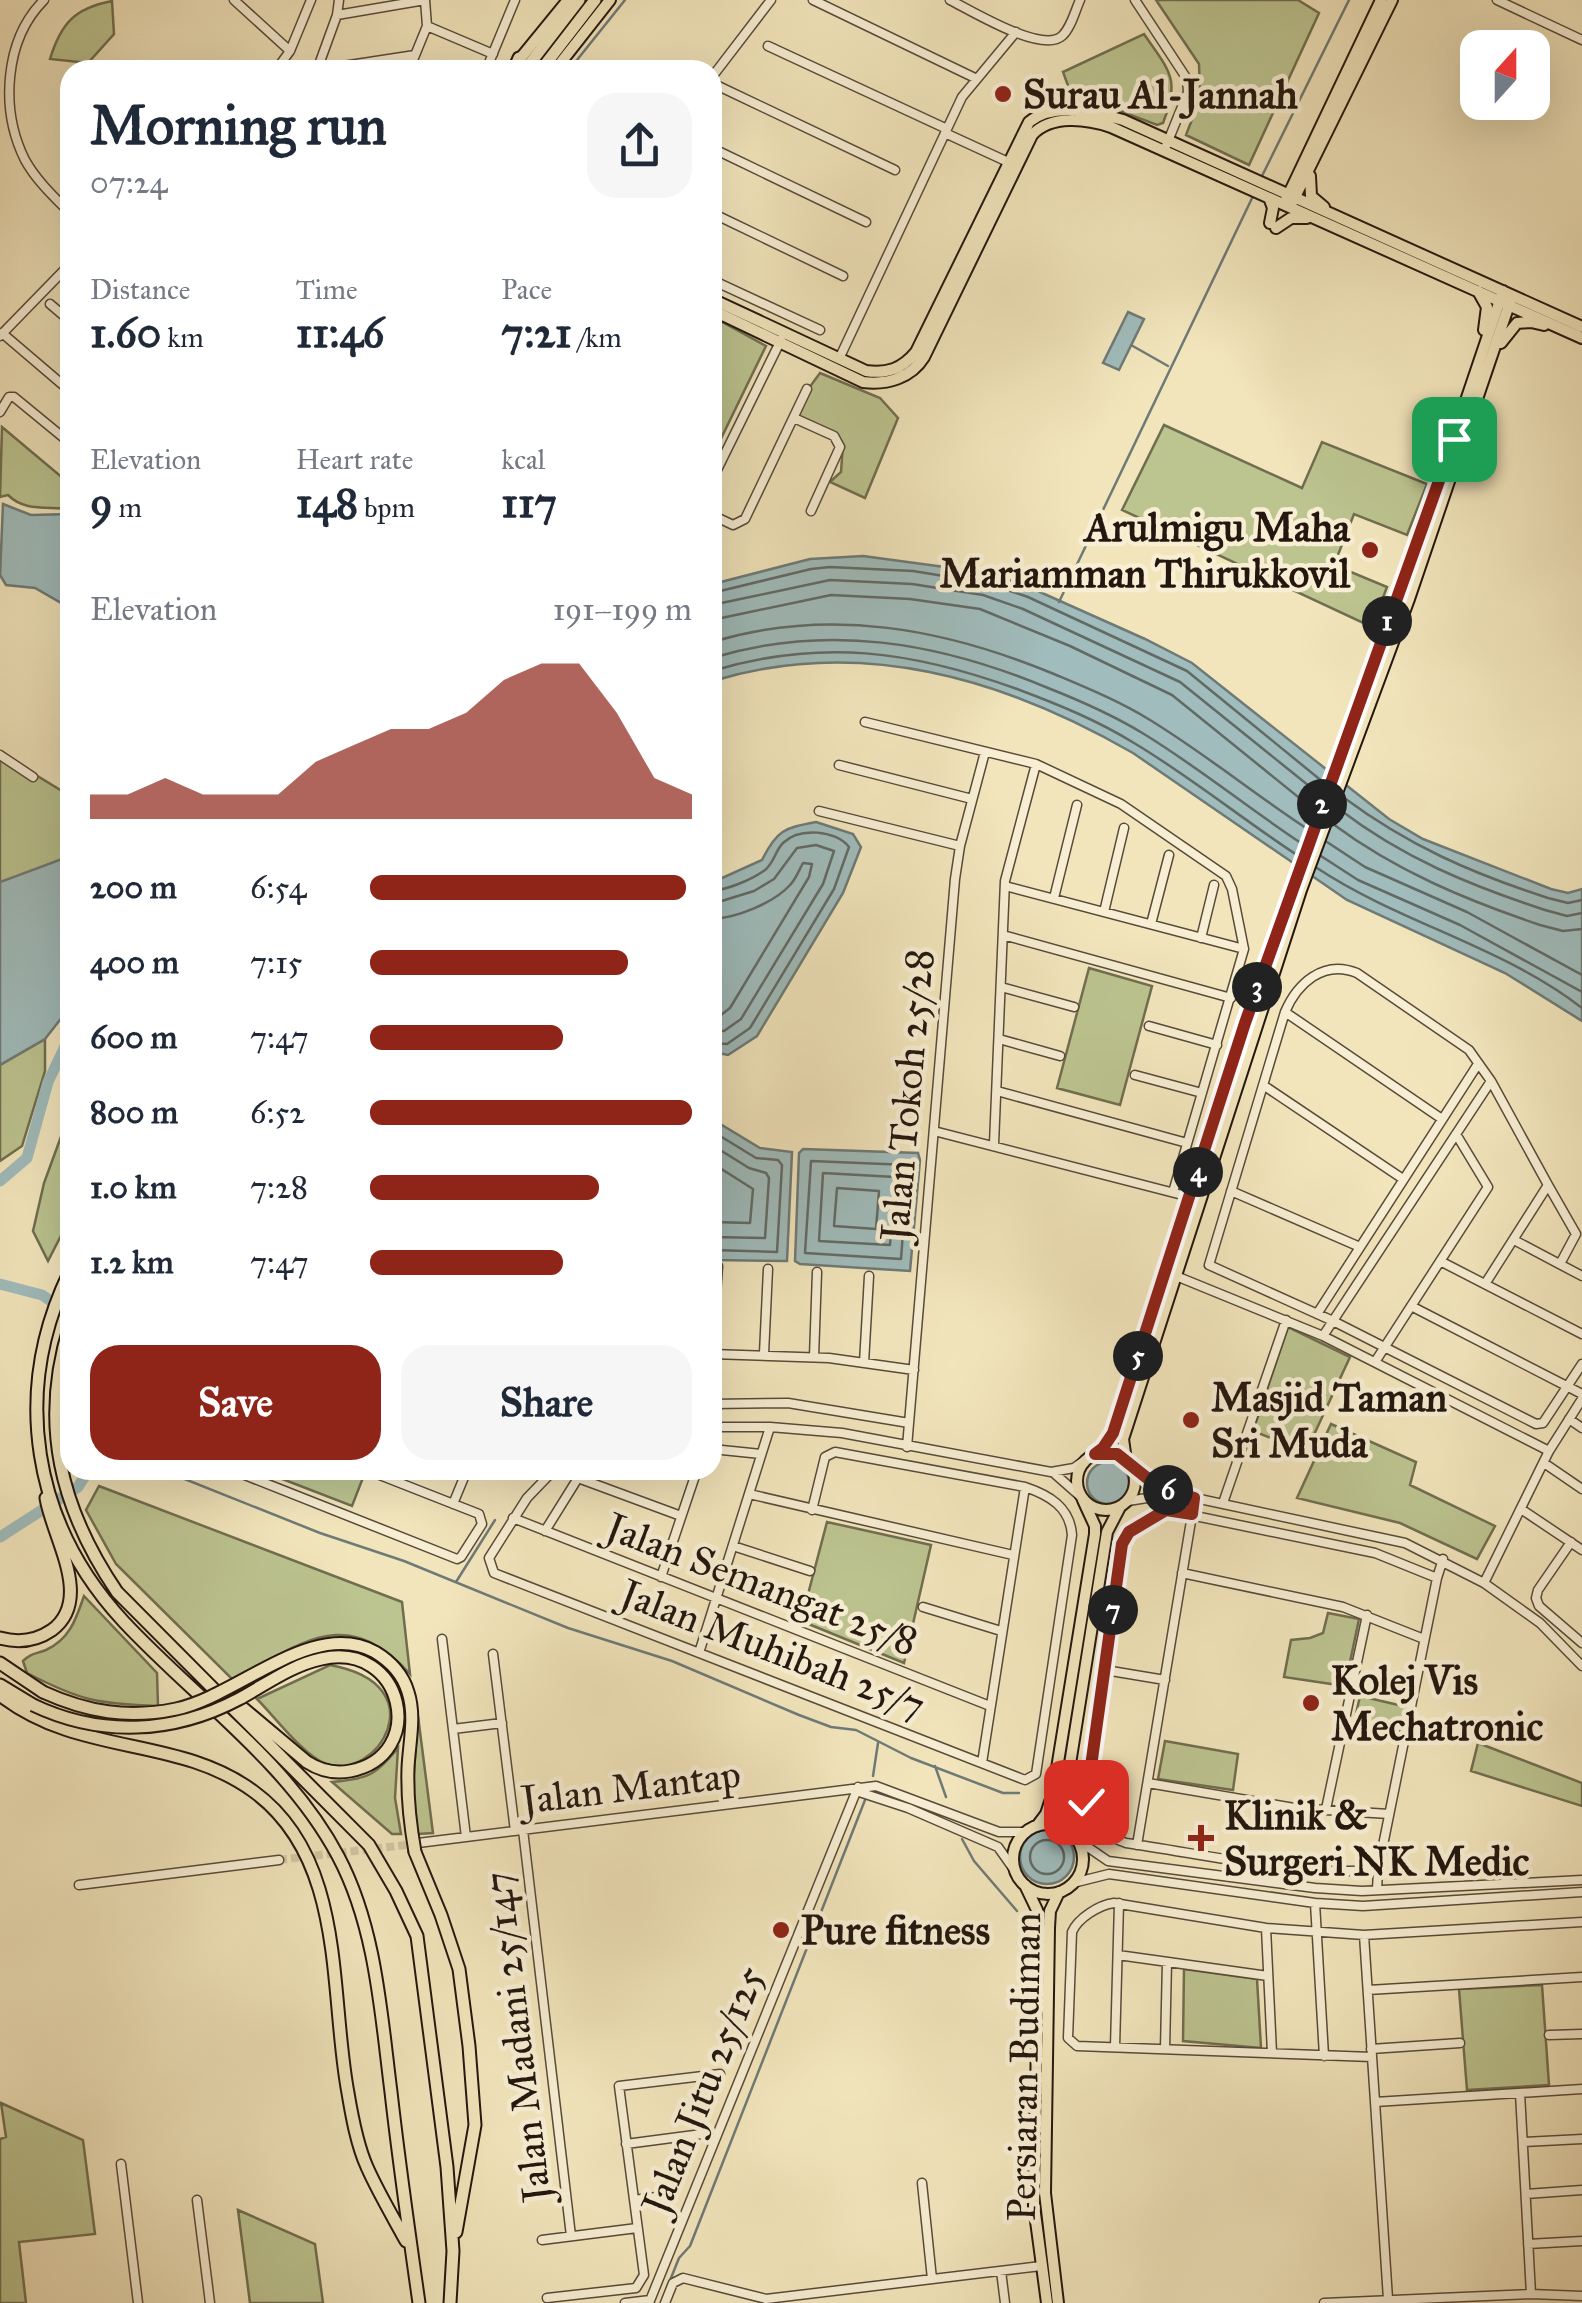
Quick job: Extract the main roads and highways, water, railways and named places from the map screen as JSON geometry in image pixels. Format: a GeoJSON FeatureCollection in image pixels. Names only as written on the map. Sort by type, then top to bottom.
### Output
{"type":"FeatureCollection","features":[{"type":"Feature","properties":{"kind":"highway"},"geometry":{"type":"LineString","coordinates":[[524,60],[579,0]]}},
{"type":"Feature","properties":{"kind":"highway"},"geometry":{"type":"LineString","coordinates":[[548,60],[595,0]]}},
{"type":"Feature","properties":{"kind":"highway"},"geometry":{"type":"LineString","coordinates":[[60,1297],[39,1369],[35,1416],[49,1516],[64,1543],[122,1620],[281,1776],[340,1859],[368,1942],[379,1997],[419,2303]]}},
{"type":"Feature","properties":{"kind":"highway"},"geometry":{"type":"LineString","coordinates":[[60,1369],[56,1425],[60,1463]]}},
{"type":"Feature","properties":{"kind":"highway"},"geometry":{"type":"LineString","coordinates":[[62,1480],[94,1558],[117,1592],[369,1845],[410,1921],[417,1936],[427,1998],[447,2167],[453,2251],[451,2301]]}},
{"type":"Feature","properties":{"kind":"highway"},"geometry":{"type":"LineString","coordinates":[[0,1638],[14,1642],[43,1636],[67,1612],[71,1585],[64,1543]]}},
{"type":"Feature","properties":{"kind":"highway"},"geometry":{"type":"LineString","coordinates":[[0,1663],[43,1692],[102,1712],[158,1712],[200,1702],[304,1650],[340,1642],[370,1650],[398,1672],[412,1708],[408,1795],[416,1848],[458,1969],[469,2046],[474,2124],[453,2251]]}},
{"type":"Feature","properties":{"kind":"highway"},"geometry":{"type":"LineString","coordinates":[[0,1685],[33,1705],[88,1724],[136,1728],[159,1726],[223,1707],[321,1659],[342,1656],[375,1667],[395,1694],[396,1733],[386,1752],[363,1768],[335,1773],[307,1762],[170,1644]]}},
{"type":"Feature","properties":{"kind":"highway"},"geometry":{"type":"LineString","coordinates":[[0,1694],[28,1716],[78,1735],[189,1759],[233,1777],[261,1796],[286,1822],[306,1850],[325,1912],[348,2092],[365,2164],[410,2249]]}},
{"type":"Feature","properties":{"kind":"main road"},"geometry":{"type":"LineString","coordinates":[[523,60],[568,0]]}},
{"type":"Feature","properties":{"kind":"main road"},"geometry":{"type":"LineString","coordinates":[[562,60],[610,0]]}},
{"type":"Feature","properties":{"kind":"main road"},"geometry":{"type":"LineString","coordinates":[[1266,191],[1284,185],[1308,163],[1381,0]]}},
{"type":"Feature","properties":{"kind":"main road"},"geometry":{"type":"LineString","coordinates":[[1289,202],[1392,0]]}},
{"type":"Feature","properties":{"kind":"main road"},"geometry":{"type":"LineString","coordinates":[[722,314],[866,371],[878,373],[899,368],[916,352],[1023,132],[1034,117],[1072,110],[1123,120],[1166,146]]}},
{"type":"Feature","properties":{"kind":"main road"},"geometry":{"type":"LineString","coordinates":[[722,304],[863,382],[876,384],[904,376],[924,357],[1028,143],[1039,128],[1084,120],[1166,146],[1289,202],[1360,227]]}},
{"type":"Feature","properties":{"kind":"main road"},"geometry":{"type":"LineString","coordinates":[[1308,163],[1311,196],[1360,227],[1582,338]]}},
{"type":"Feature","properties":{"kind":"main road"},"geometry":{"type":"LineString","coordinates":[[1266,191],[1273,208],[1273,225],[1292,218],[1313,218]]}},
{"type":"Feature","properties":{"kind":"main road"},"geometry":{"type":"LineString","coordinates":[[1289,202],[1313,218],[1478,291],[1582,327]]}},
{"type":"Feature","properties":{"kind":"main road"},"geometry":{"type":"LineString","coordinates":[[1478,291],[1487,307],[1485,359]]}},
{"type":"Feature","properties":{"kind":"main road"},"geometry":{"type":"LineString","coordinates":[[1296,888],[1123,1438],[1134,1491],[1107,1532],[1062,1814],[1082,1862],[1073,1883],[1059,1892],[1041,1893],[1025,1885],[1015,1871],[1014,1850],[1046,1814],[1053,1792],[1095,1534],[1076,1484],[1078,1471],[1113,1433],[1296,888],[1506,298]]}},
{"type":"Feature","properties":{"kind":"main road"},"geometry":{"type":"LineString","coordinates":[[1485,359],[1517,323],[1555,324]]}},
{"type":"Feature","properties":{"kind":"main road"},"geometry":{"type":"LineString","coordinates":[[1090,1457],[1117,1454],[1129,1464]]}},
{"type":"Feature","properties":{"kind":"main road"},"geometry":{"type":"LineString","coordinates":[[1082,1498],[1094,1508],[1108,1511],[1124,1504]]}},
{"type":"Feature","properties":{"kind":"main road"},"geometry":{"type":"LineString","coordinates":[[1031,1829],[1047,1824],[1072,1835]]}},
{"type":"Feature","properties":{"kind":"main road","name":"Persiaran Budiman"},"geometry":{"type":"LineString","coordinates":[[1025,1885],[1037,1910],[1039,1926],[1034,2206],[1041,2266],[1055,2302]]}},
{"type":"Feature","properties":{"kind":"main road","name":"Persiaran Budiman"},"geometry":{"type":"LineString","coordinates":[[1055,2302],[1046,2192],[1050,1911],[1059,1892]]}},
{"type":"Feature","properties":{"kind":"main road"},"geometry":{"type":"LineString","coordinates":[[1041,2266],[1046,2256],[1046,2192]]}},
{"type":"Feature","properties":{"kind":"water"},"geometry":{"type":"Polygon","coordinates":[[[1128,312],[1144,319],[1119,370],[1103,363],[1128,312]]]}},
{"type":"Feature","properties":{"kind":"water"},"geometry":{"type":"Polygon","coordinates":[[[3,504],[31,515],[60,514],[60,602],[35,588],[6,585],[0,575],[3,504]]]}},
{"type":"Feature","properties":{"kind":"water"},"geometry":{"type":"Polygon","coordinates":[[[863,556],[989,573],[1031,588],[1192,663],[1389,819],[1423,839],[1551,889],[1568,893],[1582,889],[1582,1021],[1505,973],[1347,900],[1133,753],[1033,704],[982,685],[876,664],[768,668],[722,679],[722,582],[810,559],[863,556]]]}},
{"type":"Feature","properties":{"kind":"water"},"geometry":{"type":"Polygon","coordinates":[[[816,822],[853,834],[861,847],[843,893],[757,1036],[728,1055],[722,1054],[722,878],[762,860],[772,842],[796,826],[816,822]]]}},
{"type":"Feature","properties":{"kind":"water"},"geometry":{"type":"Polygon","coordinates":[[[60,860],[60,1020],[45,1039],[0,1065],[0,882],[60,860]]]}},
{"type":"Feature","properties":{"kind":"water"},"geometry":{"type":"Polygon","coordinates":[[[722,1125],[760,1148],[792,1152],[787,1261],[722,1260],[722,1125]]]}},
{"type":"Feature","properties":{"kind":"water"},"geometry":{"type":"Polygon","coordinates":[[[803,1149],[918,1153],[910,1271],[795,1261],[799,1153],[803,1149]]]}},
{"type":"Feature","properties":{"kind":"water"},"geometry":{"type":"Polygon","coordinates":[[[1108,1462],[1123,1468],[1129,1483],[1123,1498],[1108,1504],[1093,1498],[1087,1483],[1093,1468],[1108,1462]]]}},
{"type":"Feature","properties":{"kind":"water"},"geometry":{"type":"Polygon","coordinates":[[[1047,1830],[1066,1838],[1074,1857],[1066,1876],[1047,1884],[1028,1876],[1020,1857],[1028,1838],[1047,1830]]]}},
{"type":"Feature","properties":{"kind":"waterway"},"geometry":{"type":"LineString","coordinates":[[577,60],[625,0]]}},
{"type":"Feature","properties":{"kind":"waterway"},"geometry":{"type":"LineString","coordinates":[[1261,178],[1349,0]]}},
{"type":"Feature","properties":{"kind":"waterway"},"geometry":{"type":"LineString","coordinates":[[1059,602],[1254,194]]}},
{"type":"Feature","properties":{"kind":"waterway"},"geometry":{"type":"LineString","coordinates":[[1131,345],[1168,366]]}},
{"type":"Feature","properties":{"kind":"waterway"},"geometry":{"type":"LineString","coordinates":[[0,1181],[27,1158],[48,1082],[60,1057]]}},
{"type":"Feature","properties":{"kind":"waterway"},"geometry":{"type":"LineString","coordinates":[[0,1284],[42,1295],[60,1307]]}},
{"type":"Feature","properties":{"kind":"waterway"},"geometry":{"type":"LineString","coordinates":[[0,1537],[78,1487],[83,1480]]}},
{"type":"Feature","properties":{"kind":"waterway"},"geometry":{"type":"LineString","coordinates":[[187,1480],[320,1533],[404,1561],[568,1628],[672,1661],[831,1727],[856,1730],[911,1758],[1003,1793],[1019,1793]]}},
{"type":"Feature","properties":{"kind":"waterway"},"geometry":{"type":"LineString","coordinates":[[456,1582],[495,1520]]}},
{"type":"Feature","properties":{"kind":"waterway"},"geometry":{"type":"LineString","coordinates":[[873,1776],[878,1743]]}},
{"type":"Feature","properties":{"kind":"waterway"},"geometry":{"type":"LineString","coordinates":[[935,1766],[946,1797]]}},
{"type":"Feature","properties":{"kind":"waterway"},"geometry":{"type":"LineString","coordinates":[[661,2303],[679,2258],[690,2246],[865,1800]]}},
{"type":"Feature","properties":{"kind":"waterway"},"geometry":{"type":"LineString","coordinates":[[962,1839],[974,1861],[1017,1911]]}},
{"type":"Feature","properties":{"kind":"tunnel"},"geometry":{"type":"LineString","coordinates":[[279,1860],[414,1844]]}},
{"type":"Feature","properties":{"kind":"place","name":"Surau Al-Jannah"},"geometry":{"type":"Point","coordinates":[1003,94]}},
{"type":"Feature","properties":{"kind":"place","name":"Arulmigu Maha Mariamman Thirukkovil"},"geometry":{"type":"Point","coordinates":[1370,550]}},
{"type":"Feature","properties":{"kind":"place","name":"Masjid Taman Sri Muda"},"geometry":{"type":"Point","coordinates":[1191,1420]}},
{"type":"Feature","properties":{"kind":"place","name":"Kolej Vis Mechatronic"},"geometry":{"type":"Point","coordinates":[1311,1703]}},
{"type":"Feature","properties":{"kind":"place","name":"Klinik & Surgeri NK Medic"},"geometry":{"type":"Point","coordinates":[1201,1838]}},
{"type":"Feature","properties":{"kind":"place","name":"Pure fitness"},"geometry":{"type":"Point","coordinates":[781,1930]}}]}
